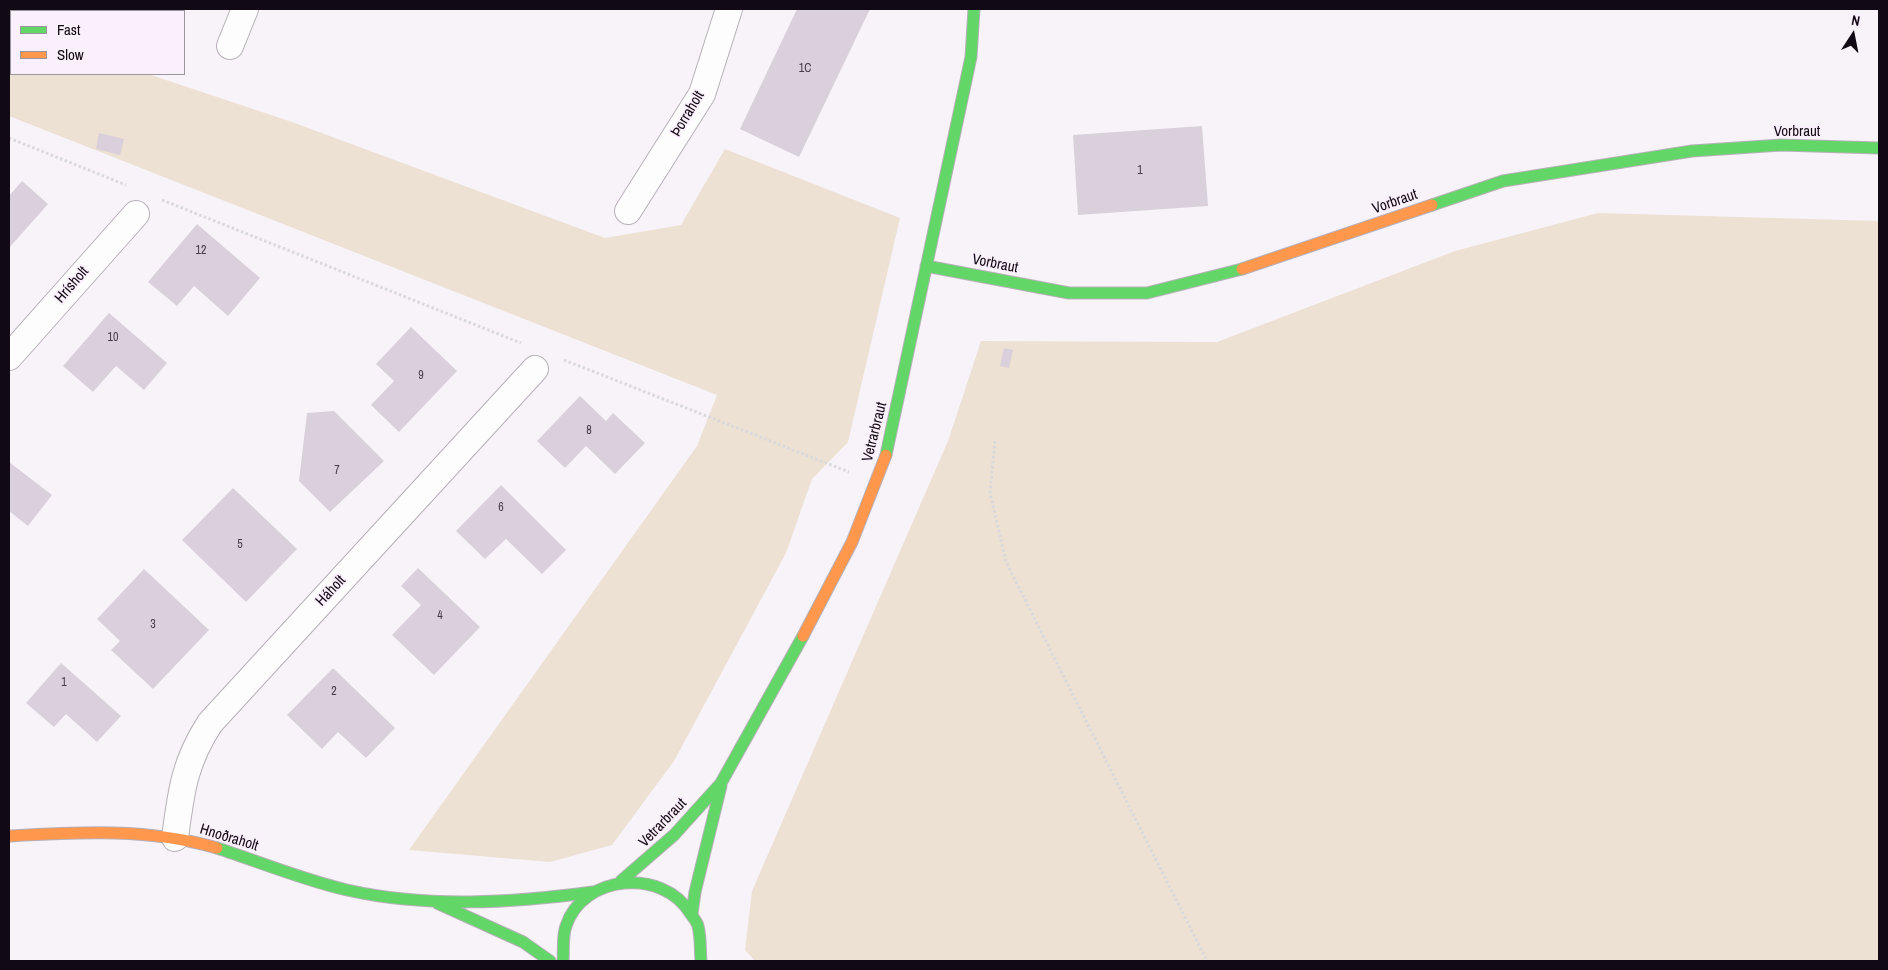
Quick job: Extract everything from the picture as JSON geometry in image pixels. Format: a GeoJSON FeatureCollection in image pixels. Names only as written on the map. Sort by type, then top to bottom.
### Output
{"type":"FeatureCollection","features":[{"type":"Feature","properties":{"kind":"street"},"geometry":{"type":"LineString","coordinates":[[230,46],[246,9]]}},
{"type":"Feature","properties":{"kind":"street","name":"Þorraholt"},"geometry":{"type":"LineString","coordinates":[[628,211],[702,94],[729,9]]}},
{"type":"Feature","properties":{"kind":"street","name":"Vetrarbraut"},"geometry":{"type":"LineString","coordinates":[[621,881],[650,858],[722,782],[818,611],[848,553],[877,484],[888,445],[971,57],[974,9]]}},
{"type":"Feature","properties":{"kind":"street","name":"Vetrarbraut"},"geometry":{"type":"LineString","coordinates":[[971,57],[985,25]]}},
{"type":"Feature","properties":{"kind":"street","name":"Vorbraut"},"geometry":{"type":"LineString","coordinates":[[926,266],[1069,293],[1146,292],[1234,272],[1503,181],[1692,151],[1781,146],[1879,148]]}},
{"type":"Feature","properties":{"kind":"street","name":"Hrísholt"},"geometry":{"type":"LineString","coordinates":[[9,357],[145,205]]}},
{"type":"Feature","properties":{"kind":"street","name":"Háholt"},"geometry":{"type":"LineString","coordinates":[[175,838],[182,786],[188,762],[210,723],[540,358]]}},
{"type":"Feature","properties":{"kind":"street","name":"Vetrarbraut"},"geometry":{"type":"LineString","coordinates":[[692,914],[697,885],[722,782]]}},
{"type":"Feature","properties":{"kind":"street","name":"Hnoðraholt"},"geometry":{"type":"LineString","coordinates":[[9,836],[92,831],[147,833],[214,847],[347,890],[436,903],[555,897],[593,892]]}},
{"type":"Feature","properties":{"kind":"street","name":"Vetrarbraut"},"geometry":{"type":"LineString","coordinates":[[563,961],[562,940],[568,922],[578,905],[593,892],[606,885],[621,881],[642,881],[662,887],[679,898],[692,914],[700,932],[702,950],[700,961]]}},
{"type":"Feature","properties":{"kind":"street","name":"Hnoðraholt"},"geometry":{"type":"LineString","coordinates":[[436,903],[523,942],[550,961]]}},
{"type":"Feature","properties":{"kind":"path"},"geometry":{"type":"LineString","coordinates":[[9,138],[127,186]]}},
{"type":"Feature","properties":{"kind":"path"},"geometry":{"type":"LineString","coordinates":[[145,205],[540,358],[877,484]]}},
{"type":"Feature","properties":{"kind":"path"},"geometry":{"type":"LineString","coordinates":[[995,441],[990,493],[1006,562],[1207,961]]}},
{"type":"Feature","properties":{"kind":"shaded area"},"geometry":{"type":"Polygon","coordinates":[[[9,18],[10,75],[151,75],[292,122],[605,238],[681,225],[725,149],[900,218],[848,442],[812,479],[786,553],[674,761],[612,845],[550,862],[409,850],[697,446],[717,395],[9,116],[9,18]]]}},
{"type":"Feature","properties":{"kind":"shaded area"},"geometry":{"type":"Polygon","coordinates":[[[1598,213],[1879,221],[1879,961],[755,961],[745,950],[752,891],[948,441],[981,341],[1217,342],[1455,251],[1598,213]]]}},
{"type":"Feature","properties":{"kind":"building"},"geometry":{"type":"Polygon","coordinates":[[[797,9],[870,9],[799,157],[740,129],[797,9]]]}},
{"type":"Feature","properties":{"kind":"building"},"geometry":{"type":"Polygon","coordinates":[[[1202,126],[1208,206],[1078,215],[1073,135],[1202,126]]]}},
{"type":"Feature","properties":{"kind":"building"},"geometry":{"type":"Polygon","coordinates":[[[99,133],[124,139],[120,155],[96,149],[99,133]]]}},
{"type":"Feature","properties":{"kind":"building"},"geometry":{"type":"Polygon","coordinates":[[[22,181],[48,204],[9,248],[9,196],[22,181]]]}},
{"type":"Feature","properties":{"kind":"building"},"geometry":{"type":"Polygon","coordinates":[[[197,224],[260,278],[228,316],[194,286],[177,306],[148,282],[197,224]]]}},
{"type":"Feature","properties":{"kind":"building"},"geometry":{"type":"Polygon","coordinates":[[[109,313],[167,363],[144,390],[116,366],[93,392],[63,366],[109,313]]]}},
{"type":"Feature","properties":{"kind":"building"},"geometry":{"type":"Polygon","coordinates":[[[411,327],[457,371],[399,432],[371,405],[394,381],[376,364],[411,327]]]}},
{"type":"Feature","properties":{"kind":"building"},"geometry":{"type":"Polygon","coordinates":[[[1004,348],[1013,350],[1009,368],[1000,366],[1004,348]]]}},
{"type":"Feature","properties":{"kind":"building"},"geometry":{"type":"Polygon","coordinates":[[[580,396],[606,421],[613,413],[645,443],[615,474],[586,446],[565,468],[537,441],[580,396]]]}},
{"type":"Feature","properties":{"kind":"building"},"geometry":{"type":"Polygon","coordinates":[[[334,411],[384,461],[330,512],[299,481],[307,413],[334,411]]]}},
{"type":"Feature","properties":{"kind":"building"},"geometry":{"type":"Polygon","coordinates":[[[9,462],[52,495],[28,526],[9,511],[9,462]]]}},
{"type":"Feature","properties":{"kind":"building"},"geometry":{"type":"Polygon","coordinates":[[[501,485],[566,550],[542,574],[506,539],[485,559],[456,531],[501,485]]]}},
{"type":"Feature","properties":{"kind":"building"},"geometry":{"type":"Polygon","coordinates":[[[233,488],[297,549],[246,602],[182,540],[233,488]]]}},
{"type":"Feature","properties":{"kind":"building"},"geometry":{"type":"Polygon","coordinates":[[[418,568],[480,627],[434,675],[392,635],[421,605],[401,586],[418,568]]]}},
{"type":"Feature","properties":{"kind":"building"},"geometry":{"type":"Polygon","coordinates":[[[144,569],[209,630],[153,689],[111,650],[120,641],[97,619],[144,569]]]}},
{"type":"Feature","properties":{"kind":"building"},"geometry":{"type":"Polygon","coordinates":[[[61,663],[121,716],[97,742],[66,714],[54,727],[26,703],[61,663]]]}},
{"type":"Feature","properties":{"kind":"building"},"geometry":{"type":"Polygon","coordinates":[[[333,668],[395,728],[366,758],[338,732],[322,749],[287,715],[333,668]]]}},
{"type":"Feature","properties":{"kind":"traffic: fast"},"geometry":{"type":"LineString","coordinates":[[886,455],[971,57],[974,9]]}},
{"type":"Feature","properties":{"kind":"traffic: fast"},"geometry":{"type":"LineString","coordinates":[[1432,205],[1503,181],[1692,151],[1781,145],[1879,148]]}},
{"type":"Feature","properties":{"kind":"traffic: fast"},"geometry":{"type":"LineString","coordinates":[[926,266],[1069,293],[1147,293],[1242,269]]}},
{"type":"Feature","properties":{"kind":"traffic: fast"},"geometry":{"type":"LineString","coordinates":[[621,881],[674,835],[721,783],[803,636]]}},
{"type":"Feature","properties":{"kind":"traffic: fast"},"geometry":{"type":"LineString","coordinates":[[692,914],[695,892],[721,786]]}},
{"type":"Feature","properties":{"kind":"traffic: fast"},"geometry":{"type":"LineString","coordinates":[[217,848],[331,886],[377,896],[470,902],[532,899],[593,892]]}},
{"type":"Feature","properties":{"kind":"traffic: fast"},"geometry":{"type":"LineString","coordinates":[[563,961],[565,930],[575,909],[589,896],[606,887],[624,883],[643,884],[662,889],[678,899],[697,924],[700,935],[701,961]]}},
{"type":"Feature","properties":{"kind":"traffic: fast"},"geometry":{"type":"LineString","coordinates":[[437,903],[523,942],[550,961]]}},
{"type":"Feature","properties":{"kind":"traffic: slow"},"geometry":{"type":"LineString","coordinates":[[1242,269],[1432,205]]}},
{"type":"Feature","properties":{"kind":"traffic: slow"},"geometry":{"type":"LineString","coordinates":[[803,636],[852,542],[886,455]]}},
{"type":"Feature","properties":{"kind":"traffic: slow"},"geometry":{"type":"LineString","coordinates":[[9,836],[62,833],[140,834],[165,837],[217,848]]}}]}
